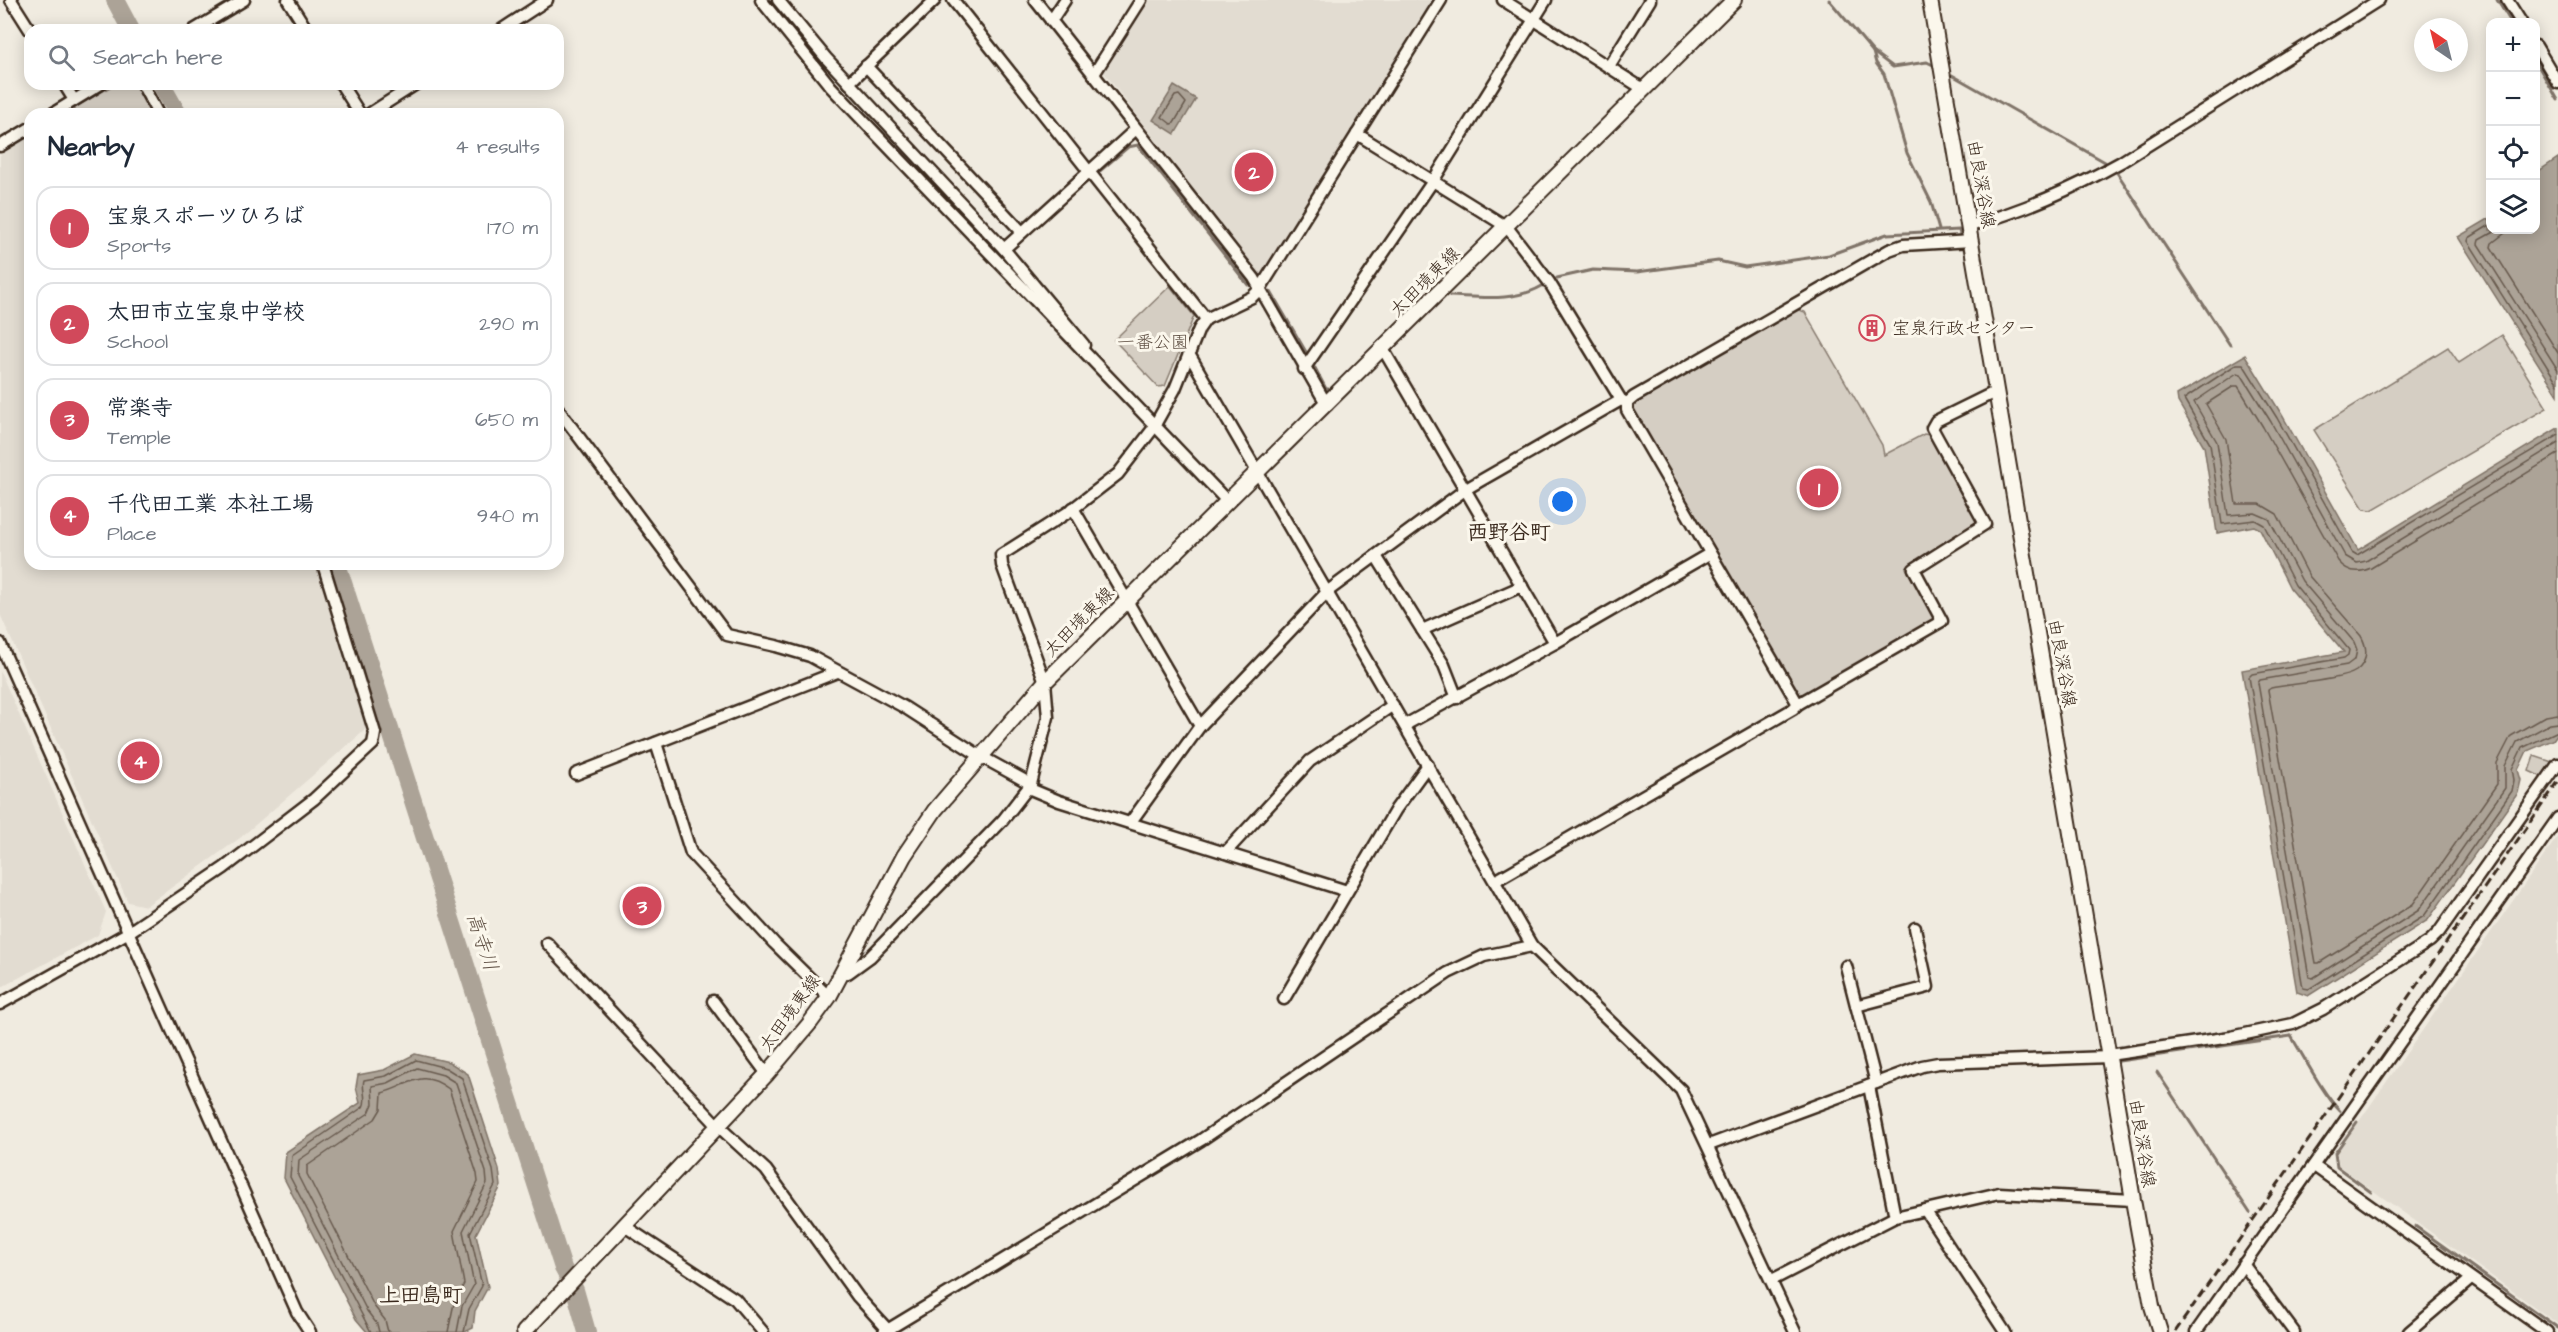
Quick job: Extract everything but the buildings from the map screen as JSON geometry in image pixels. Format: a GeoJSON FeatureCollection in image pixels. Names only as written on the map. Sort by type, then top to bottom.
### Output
{"type":"FeatureCollection","features":[{"type":"Feature","properties":{"kind":"main road","name":"太田境東線"},"geometry":{"type":"LineString","coordinates":[[524,1332],[767,1074],[810,1023],[829,997],[904,856],[935,810],[1045,682],[1646,90],[1734,0]]}},
{"type":"Feature","properties":{"kind":"main road","name":"由良深谷線"},"geometry":{"type":"LineString","coordinates":[[1930,0],[2133,1200],[2152,1306],[2160,1332]]}},
{"type":"Feature","properties":{"kind":"street"},"geometry":{"type":"LineString","coordinates":[[11,0],[26,24]]}},
{"type":"Feature","properties":{"kind":"street"},"geometry":{"type":"LineString","coordinates":[[204,24],[244,0]]}},
{"type":"Feature","properties":{"kind":"street"},"geometry":{"type":"LineString","coordinates":[[288,0],[303,24]]}},
{"type":"Feature","properties":{"kind":"street"},"geometry":{"type":"LineString","coordinates":[[510,24],[547,0]]}},
{"type":"Feature","properties":{"kind":"street"},"geometry":{"type":"LineString","coordinates":[[761,0],[831,87],[1227,501]]}},
{"type":"Feature","properties":{"kind":"street"},"geometry":{"type":"LineString","coordinates":[[778,0],[849,83],[1004,249],[1149,422]]}},
{"type":"Feature","properties":{"kind":"street"},"geometry":{"type":"LineString","coordinates":[[849,83],[935,0]]}},
{"type":"Feature","properties":{"kind":"street"},"geometry":{"type":"LineString","coordinates":[[953,0],[1206,319]]}},
{"type":"Feature","properties":{"kind":"street"},"geometry":{"type":"LineString","coordinates":[[1035,0],[1219,231],[1260,289],[1327,405]]}},
{"type":"Feature","properties":{"kind":"street"},"geometry":{"type":"LineString","coordinates":[[1051,21],[1065,0]]}},
{"type":"Feature","properties":{"kind":"street"},"geometry":{"type":"LineString","coordinates":[[1094,74],[1141,0]]}},
{"type":"Feature","properties":{"kind":"street"},"geometry":{"type":"LineString","coordinates":[[840,974],[848,973],[870,957],[1003,820],[1029,786],[1048,717],[1045,682],[1002,565],[1001,555],[1073,508],[1119,474],[1149,422],[1175,389],[1206,319],[1252,297],[1260,289],[1441,0]]}},
{"type":"Feature","properties":{"kind":"street"},"geometry":{"type":"LineString","coordinates":[[1503,0],[1646,90]]}},
{"type":"Feature","properties":{"kind":"street"},"geometry":{"type":"LineString","coordinates":[[1305,369],[1433,181],[1546,0]]}},
{"type":"Feature","properties":{"kind":"street"},"geometry":{"type":"LineString","coordinates":[[1609,66],[1650,0]]}},
{"type":"Feature","properties":{"kind":"street"},"geometry":{"type":"LineString","coordinates":[[1970,226],[2037,204],[2121,162],[2379,0]]}},
{"type":"Feature","properties":{"kind":"street"},"geometry":{"type":"LineString","coordinates":[[2507,0],[2518,18]]}},
{"type":"Feature","properties":{"kind":"street"},"geometry":{"type":"LineString","coordinates":[[2540,54],[2558,83]]}},
{"type":"Feature","properties":{"kind":"street"},"geometry":{"type":"LineString","coordinates":[[866,66],[1022,232]]}},
{"type":"Feature","properties":{"kind":"street"},"geometry":{"type":"LineString","coordinates":[[68,90],[74,100]]}},
{"type":"Feature","properties":{"kind":"street"},"geometry":{"type":"LineString","coordinates":[[61,108],[91,90]]}},
{"type":"Feature","properties":{"kind":"street"},"geometry":{"type":"LineString","coordinates":[[145,90],[155,108]]}},
{"type":"Feature","properties":{"kind":"street"},"geometry":{"type":"LineString","coordinates":[[345,90],[356,108]]}},
{"type":"Feature","properties":{"kind":"street"},"geometry":{"type":"LineString","coordinates":[[379,108],[407,90]]}},
{"type":"Feature","properties":{"kind":"street"},"geometry":{"type":"LineString","coordinates":[[1004,249],[1136,129]]}},
{"type":"Feature","properties":{"kind":"street"},"geometry":{"type":"LineString","coordinates":[[0,146],[24,132]]}},
{"type":"Feature","properties":{"kind":"street"},"geometry":{"type":"LineString","coordinates":[[1357,134],[1507,227],[1549,282],[1627,400],[1627,410],[1798,704]]}},
{"type":"Feature","properties":{"kind":"street"},"geometry":{"type":"LineString","coordinates":[[1130,823],[1200,726],[1328,591],[1466,489],[1627,400],[1888,250],[1903,245],[1972,241]]}},
{"type":"Feature","properties":{"kind":"street"},"geometry":{"type":"LineString","coordinates":[[1383,349],[1555,643]]}},
{"type":"Feature","properties":{"kind":"street"},"geometry":{"type":"LineString","coordinates":[[1189,354],[1532,946],[1681,1090],[1795,1332]]}},
{"type":"Feature","properties":{"kind":"street"},"geometry":{"type":"LineString","coordinates":[[1495,881],[1942,621],[1914,569],[1985,524],[1932,428],[1936,421],[1997,391]]}},
{"type":"Feature","properties":{"kind":"street"},"geometry":{"type":"LineString","coordinates":[[564,418],[728,635],[810,656],[904,707],[1029,786],[1059,801],[1347,891]]}},
{"type":"Feature","properties":{"kind":"street"},"geometry":{"type":"LineString","coordinates":[[1073,508],[1200,726]]}},
{"type":"Feature","properties":{"kind":"street"},"geometry":{"type":"LineString","coordinates":[[1404,725],[1457,698],[1709,554]]}},
{"type":"Feature","properties":{"kind":"street"},"geometry":{"type":"LineString","coordinates":[[1376,556],[1444,665],[1457,698]]}},
{"type":"Feature","properties":{"kind":"street"},"geometry":{"type":"LineString","coordinates":[[0,1004],[129,932],[224,868],[314,799],[373,744],[375,733],[325,570]]}},
{"type":"Feature","properties":{"kind":"street"},"geometry":{"type":"LineString","coordinates":[[1422,630],[1522,586]]}},
{"type":"Feature","properties":{"kind":"street"},"geometry":{"type":"LineString","coordinates":[[0,643],[297,1312],[310,1332]]}},
{"type":"Feature","properties":{"kind":"street"},"geometry":{"type":"LineString","coordinates":[[576,774],[837,672]]}},
{"type":"Feature","properties":{"kind":"street"},"geometry":{"type":"LineString","coordinates":[[1224,853],[1310,761],[1393,705]]}},
{"type":"Feature","properties":{"kind":"street"},"geometry":{"type":"LineString","coordinates":[[656,743],[692,853],[774,943],[829,997]]}},
{"type":"Feature","properties":{"kind":"street"},"geometry":{"type":"LineString","coordinates":[[1708,1145],[1938,1063],[2109,1056],[2231,1037],[2293,1024],[2323,1009],[2430,941],[2439,932],[2558,764]]}},
{"type":"Feature","properties":{"kind":"street"},"geometry":{"type":"LineString","coordinates":[[1284,999],[1396,809],[1428,765]]}},
{"type":"Feature","properties":{"kind":"street"},"geometry":{"type":"LineString","coordinates":[[2196,1332],[2558,818]]}},
{"type":"Feature","properties":{"kind":"street"},"geometry":{"type":"LineString","coordinates":[[1856,1006],[1928,987],[1915,928]]}},
{"type":"Feature","properties":{"kind":"street"},"geometry":{"type":"LineString","coordinates":[[547,943],[717,1125],[766,1170],[858,1297],[887,1331],[1201,1140],[1448,973],[1485,956],[1532,946]]}},
{"type":"Feature","properties":{"kind":"street"},"geometry":{"type":"LineString","coordinates":[[1846,966],[1872,1085],[1895,1217]]}},
{"type":"Feature","properties":{"kind":"street"},"geometry":{"type":"LineString","coordinates":[[713,1001],[767,1074]]}},
{"type":"Feature","properties":{"kind":"street"},"geometry":{"type":"LineString","coordinates":[[2314,1166],[2546,1332]]}},
{"type":"Feature","properties":{"kind":"street"},"geometry":{"type":"LineString","coordinates":[[1772,1280],[1895,1217],[1999,1193],[2133,1200]]}},
{"type":"Feature","properties":{"kind":"street"},"geometry":{"type":"LineString","coordinates":[[1925,1210],[2005,1332]]}},
{"type":"Feature","properties":{"kind":"street"},"geometry":{"type":"LineString","coordinates":[[623,1225],[735,1299],[763,1332]]}},
{"type":"Feature","properties":{"kind":"street"},"geometry":{"type":"LineString","coordinates":[[2243,1264],[2294,1332]]}},
{"type":"Feature","properties":{"kind":"street"},"geometry":{"type":"LineString","coordinates":[[2409,1332],[2471,1279]]}},
{"type":"Feature","properties":{"kind":"shaded area"},"geometry":{"type":"Polygon","coordinates":[[[1148,0],[1436,0],[1266,273],[1257,274],[1103,71],[1148,0]]]}},
{"type":"Feature","properties":{"kind":"shaded area"},"geometry":{"type":"Polygon","coordinates":[[[24,140],[24,570],[319,570],[366,720],[365,730],[240,838],[146,906],[128,902],[0,614],[0,155],[24,140]]]}},
{"type":"Feature","properties":{"kind":"shaded area"},"geometry":{"type":"Polygon","coordinates":[[[0,671],[106,912],[98,935],[0,988],[0,671]]]}},
{"type":"Feature","properties":{"kind":"shaded area"},"geometry":{"type":"Polygon","coordinates":[[[2558,836],[2558,1324],[2339,1166],[2337,1153],[2558,836]]]}},
{"type":"Feature","properties":{"kind":"green space"},"geometry":{"type":"Polygon","coordinates":[[[105,90],[139,90],[150,108],[74,108],[105,90]]]}},
{"type":"Feature","properties":{"kind":"green space","name":"一番公園"},"geometry":{"type":"Polygon","coordinates":[[[1170,286],[1194,316],[1165,386],[1158,387],[1114,340],[1170,286]]]}},
{"type":"Feature","properties":{"kind":"green space"},"geometry":{"type":"Polygon","coordinates":[[[1796,309],[1805,312],[1882,445],[1884,455],[1924,434],[1930,435],[1979,521],[1978,526],[1906,568],[1934,615],[1933,621],[1801,697],[1797,696],[1632,410],[1634,404],[1796,309]]]}},
{"type":"Feature","properties":{"kind":"green space"},"geometry":{"type":"Polygon","coordinates":[[[2502,335],[2547,408],[2372,510],[2364,509],[2314,430],[2448,347],[2459,363],[2502,335]]]}},
{"type":"Feature","properties":{"kind":"green space"},"geometry":{"type":"Polygon","coordinates":[[[2534,756],[2552,762],[2542,777],[2529,771],[2534,756]]]}},
{"type":"Feature","properties":{"kind":"water"},"geometry":{"type":"Polygon","coordinates":[[[1174,86],[1196,99],[1175,134],[1153,120],[1174,86]]]}},
{"type":"Feature","properties":{"kind":"water"},"geometry":{"type":"Polygon","coordinates":[[[2558,158],[2558,395],[2458,237],[2486,220],[2486,234],[2540,234],[2540,170],[2558,158]]]}},
{"type":"Feature","properties":{"kind":"water"},"geometry":{"type":"Polygon","coordinates":[[[2245,355],[2282,415],[2358,550],[2558,428],[2558,733],[2553,740],[2527,751],[2518,770],[2521,780],[2518,793],[2428,920],[2308,996],[2297,992],[2242,670],[2344,652],[2290,588],[2260,529],[2254,526],[2217,533],[2204,446],[2178,402],[2177,395],[2245,355]]]}},
{"type":"Feature","properties":{"kind":"water"},"geometry":{"type":"Polygon","coordinates":[[[415,1054],[449,1062],[468,1074],[499,1169],[501,1186],[476,1234],[488,1287],[475,1311],[473,1328],[465,1332],[367,1332],[356,1319],[284,1178],[286,1152],[360,1103],[356,1087],[358,1075],[384,1070],[415,1054]]]}},
{"type":"Feature","properties":{"kind":"waterway","name":"高寺川"},"geometry":{"type":"LineString","coordinates":[[115,0],[128,24]]}},
{"type":"Feature","properties":{"kind":"waterway"},"geometry":{"type":"LineString","coordinates":[[1829,0],[1873,52],[1893,67],[1927,62],[1933,65]]}},
{"type":"Feature","properties":{"kind":"waterway"},"geometry":{"type":"LineString","coordinates":[[2497,0],[2508,18]]}},
{"type":"Feature","properties":{"kind":"waterway"},"geometry":{"type":"LineString","coordinates":[[1873,52],[1876,63],[1884,74],[1907,153],[1931,202],[1939,230]]}},
{"type":"Feature","properties":{"kind":"waterway"},"geometry":{"type":"LineString","coordinates":[[2540,69],[2558,100]]}},
{"type":"Feature","properties":{"kind":"waterway"},"geometry":{"type":"LineString","coordinates":[[1952,75],[2105,162]]}},
{"type":"Feature","properties":{"kind":"waterway","name":"高寺川"},"geometry":{"type":"LineString","coordinates":[[164,90],[175,108]]}},
{"type":"Feature","properties":{"kind":"waterway"},"geometry":{"type":"LineString","coordinates":[[1061,204],[1128,147],[1138,145],[1248,285]]}},
{"type":"Feature","properties":{"kind":"waterway"},"geometry":{"type":"LineString","coordinates":[[2114,168],[2230,345]]}},
{"type":"Feature","properties":{"kind":"waterway"},"geometry":{"type":"LineString","coordinates":[[1557,278],[1593,270],[1637,272],[1718,261],[1745,267],[1829,255],[1887,234],[1959,230],[1961,239]]}},
{"type":"Feature","properties":{"kind":"waterway"},"geometry":{"type":"LineString","coordinates":[[1963,245],[1968,265]]}},
{"type":"Feature","properties":{"kind":"waterway"},"geometry":{"type":"LineString","coordinates":[[1450,296],[1509,296],[1532,291],[1542,286]]}},
{"type":"Feature","properties":{"kind":"waterway"},"geometry":{"type":"LineString","coordinates":[[1315,368],[1326,389],[1332,389],[1429,291]]}},
{"type":"Feature","properties":{"kind":"waterway"},"geometry":{"type":"LineString","coordinates":[[1271,292],[1306,352]]}},
{"type":"Feature","properties":{"kind":"waterway","name":"高寺川"},"geometry":{"type":"LineString","coordinates":[[339,570],[563,1268],[575,1290],[587,1332]]}},
{"type":"Feature","properties":{"kind":"waterway"},"geometry":{"type":"LineString","coordinates":[[2291,1036],[2320,1085],[2340,1111]]}},
{"type":"Feature","properties":{"kind":"waterway"},"geometry":{"type":"LineString","coordinates":[[2119,1061],[2291,1036]]}},
{"type":"Feature","properties":{"kind":"waterway"},"geometry":{"type":"LineString","coordinates":[[2157,1072],[2250,1213]]}},
{"type":"Feature","properties":{"kind":"waterway"},"geometry":{"type":"LineString","coordinates":[[2357,1122],[2335,1153],[2337,1167],[2371,1192]]}},
{"type":"Feature","properties":{"kind":"waterway"},"geometry":{"type":"LineString","coordinates":[[2415,1226],[2558,1328]]}},
{"type":"Feature","properties":{"kind":"railway"},"geometry":{"type":"LineString","coordinates":[[2175,1332],[2558,782]]}},
{"type":"Feature","properties":{"kind":"place","name":"太田市立宝泉中学校"},"geometry":{"type":"Point","coordinates":[1254,172]}},
{"type":"Feature","properties":{"kind":"place","name":"宝泉行政センター"},"geometry":{"type":"Point","coordinates":[1872,328]}},
{"type":"Feature","properties":{"kind":"place","name":"宝泉スポーツひろば"},"geometry":{"type":"Point","coordinates":[1819,488]}},
{"type":"Feature","properties":{"kind":"place","name":"千代田工業 本社工場"},"geometry":{"type":"Point","coordinates":[140,761]}},
{"type":"Feature","properties":{"kind":"place","name":"常楽寺"},"geometry":{"type":"Point","coordinates":[642,906]}},
{"type":"Feature","properties":{"kind":"district","name":"西野谷町"},"geometry":{"type":"Point","coordinates":[1509,532]}},
{"type":"Feature","properties":{"kind":"district","name":"上田島町"},"geometry":{"type":"Point","coordinates":[421,1295]}}]}
